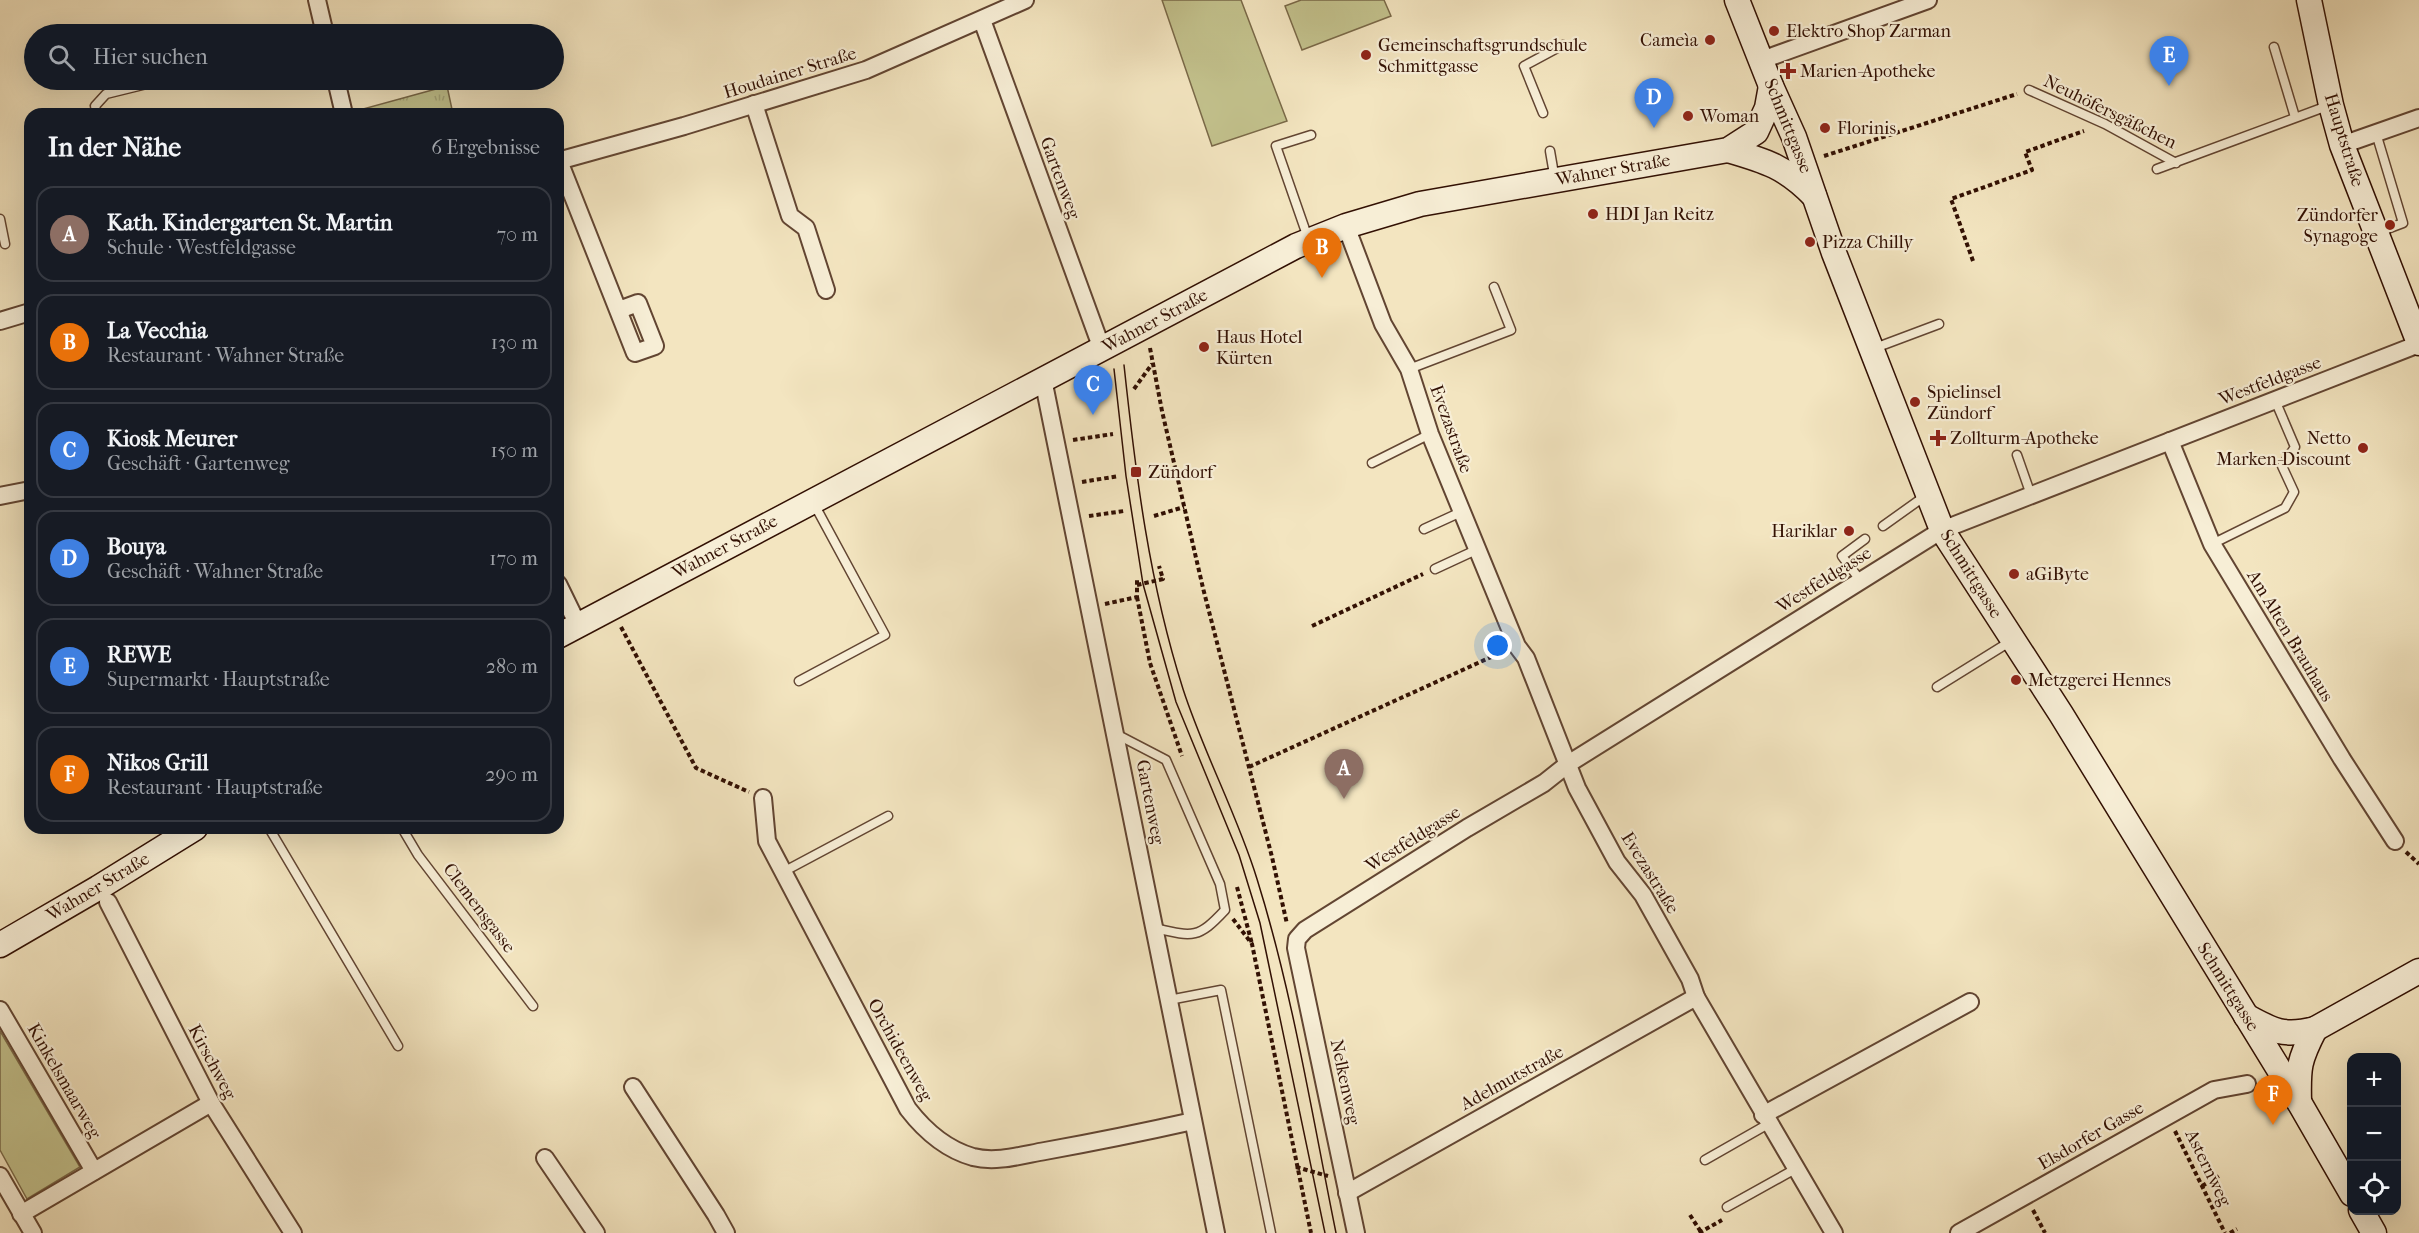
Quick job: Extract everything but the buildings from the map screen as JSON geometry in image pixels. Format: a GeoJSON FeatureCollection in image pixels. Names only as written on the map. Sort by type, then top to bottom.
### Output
{"type":"FeatureCollection","features":[{"type":"Feature","properties":{"kind":"main road","name":"Schmittgasse"},"geometry":{"type":"LineString","coordinates":[[1737,0],[1803,162],[1834,253],[1942,530],[2061,714],[2299,1102]]}},
{"type":"Feature","properties":{"kind":"main road","name":"Hauptstraße"},"geometry":{"type":"LineString","coordinates":[[2309,0],[2331,105],[2342,145],[2418,338]]}},
{"type":"Feature","properties":{"kind":"main road","name":"Wahner Straße"},"geometry":{"type":"LineString","coordinates":[[568,630],[1310,241],[1346,226],[1420,204],[1728,150],[1756,132],[1767,108],[1771,86]]}},
{"type":"Feature","properties":{"kind":"main road","name":"Wahner Straße"},"geometry":{"type":"LineString","coordinates":[[1728,150],[1766,161],[1798,179],[1816,198]]}},
{"type":"Feature","properties":{"kind":"main road","name":"Wahner Straße"},"geometry":{"type":"LineString","coordinates":[[0,945],[185,834]]}},
{"type":"Feature","properties":{"kind":"main road"},"geometry":{"type":"LineString","coordinates":[[2246,1015],[2270,1029],[2284,1034],[2297,1034],[2315,1029],[2419,971]]}},
{"type":"Feature","properties":{"kind":"main road"},"geometry":{"type":"LineString","coordinates":[[2315,1029],[2302,1055],[2298,1076],[2299,1102],[2347,1185]]}},
{"type":"Feature","properties":{"kind":"main road"},"geometry":{"type":"LineString","coordinates":[[2364,1215],[2374,1233]]}},
{"type":"Feature","properties":{"kind":"street"},"geometry":{"type":"LineString","coordinates":[[317,0],[323,24]]}},
{"type":"Feature","properties":{"kind":"street","name":"Houdainer Straße"},"geometry":{"type":"LineString","coordinates":[[564,159],[866,70],[1025,0]]}},
{"type":"Feature","properties":{"kind":"street"},"geometry":{"type":"LineString","coordinates":[[1762,60],[1928,0]]}},
{"type":"Feature","properties":{"kind":"street","name":"Gartenweg"},"geometry":{"type":"LineString","coordinates":[[982,20],[1102,349]]}},
{"type":"Feature","properties":{"kind":"street"},"geometry":{"type":"LineString","coordinates":[[338,90],[343,108]]}},
{"type":"Feature","properties":{"kind":"street"},"geometry":{"type":"LineString","coordinates":[[754,104],[790,216],[806,228],[826,290]]}},
{"type":"Feature","properties":{"kind":"street"},"geometry":{"type":"LineString","coordinates":[[2342,145],[2419,118]]}},
{"type":"Feature","properties":{"kind":"street"},"geometry":{"type":"LineString","coordinates":[[564,176],[619,310]]}},
{"type":"Feature","properties":{"kind":"street","name":"Evezastraße"},"geometry":{"type":"LineString","coordinates":[[1346,226],[1383,324],[1409,369],[1430,434],[1476,550],[1517,646],[1526,658],[1577,788],[1617,861],[1643,895],[1690,979],[1696,997],[1834,1233]]}},
{"type":"Feature","properties":{"kind":"street"},"geometry":{"type":"LineString","coordinates":[[0,321],[24,314]]}},
{"type":"Feature","properties":{"kind":"street","name":"Westfeldgasse"},"geometry":{"type":"LineString","coordinates":[[1297,939],[1305,930],[1467,828],[1544,783],[1568,764],[1942,530],[2275,400],[2418,338]]}},
{"type":"Feature","properties":{"kind":"street","name":"Gartenweg"},"geometry":{"type":"LineString","coordinates":[[1044,380],[1216,1233]]}},
{"type":"Feature","properties":{"kind":"street","name":"Am Alten Brauhaus"},"geometry":{"type":"LineString","coordinates":[[2170,441],[2212,544],[2346,765],[2395,841]]}},
{"type":"Feature","properties":{"kind":"street"},"geometry":{"type":"LineString","coordinates":[[0,496],[24,491]]}},
{"type":"Feature","properties":{"kind":"street"},"geometry":{"type":"LineString","coordinates":[[564,612],[568,630]]}},
{"type":"Feature","properties":{"kind":"street","name":"Orchideenweg"},"geometry":{"type":"LineString","coordinates":[[763,798],[767,841],[908,1109],[925,1130],[947,1146],[973,1157],[1002,1158],[1090,1143],[1193,1121]]}},
{"type":"Feature","properties":{"kind":"street","name":"Kirschweg"},"geometry":{"type":"LineString","coordinates":[[108,902],[211,1103],[293,1233]]}},
{"type":"Feature","properties":{"kind":"street","name":"Nelkenweg"},"geometry":{"type":"LineString","coordinates":[[1297,939],[1296,948],[1356,1233]]}},
{"type":"Feature","properties":{"kind":"street","name":"Adelmutstraße"},"geometry":{"type":"LineString","coordinates":[[1347,1186],[1696,997]]}},
{"type":"Feature","properties":{"kind":"street"},"geometry":{"type":"LineString","coordinates":[[1767,1119],[1970,1002]]}},
{"type":"Feature","properties":{"kind":"street","name":"Kinkelsmaarweg"},"geometry":{"type":"LineString","coordinates":[[0,1010],[94,1171]]}},
{"type":"Feature","properties":{"kind":"street","name":"Elsdorfer Gasse"},"geometry":{"type":"LineString","coordinates":[[1959,1233],[2214,1090],[2247,1083]]}},
{"type":"Feature","properties":{"kind":"street"},"geometry":{"type":"LineString","coordinates":[[633,1087],[726,1233]]}},
{"type":"Feature","properties":{"kind":"street"},"geometry":{"type":"LineString","coordinates":[[21,1214],[211,1103]]}},
{"type":"Feature","properties":{"kind":"street"},"geometry":{"type":"LineString","coordinates":[[545,1158],[596,1233]]}},
{"type":"Feature","properties":{"kind":"street"},"geometry":{"type":"LineString","coordinates":[[0,1176],[33,1233]]}},
{"type":"Feature","properties":{"kind":"lane"},"geometry":{"type":"LineString","coordinates":[[1543,112],[1524,66],[1563,45]]}},
{"type":"Feature","properties":{"kind":"lane"},"geometry":{"type":"LineString","coordinates":[[2274,47],[2295,117]]}},
{"type":"Feature","properties":{"kind":"lane"},"geometry":{"type":"LineString","coordinates":[[96,108],[106,94],[122,90]]}},
{"type":"Feature","properties":{"kind":"lane","name":"Neuhöfersgäßchen"},"geometry":{"type":"LineString","coordinates":[[2029,90],[2105,124],[2176,163],[2331,105]]}},
{"type":"Feature","properties":{"kind":"lane"},"geometry":{"type":"LineString","coordinates":[[2376,133],[2403,223],[2376,233]]}},
{"type":"Feature","properties":{"kind":"lane"},"geometry":{"type":"LineString","coordinates":[[1310,241],[1276,146],[1311,135]]}},
{"type":"Feature","properties":{"kind":"lane"},"geometry":{"type":"LineString","coordinates":[[1550,151],[1555,180]]}},
{"type":"Feature","properties":{"kind":"lane"},"geometry":{"type":"LineString","coordinates":[[2157,169],[2176,163]]}},
{"type":"Feature","properties":{"kind":"lane"},"geometry":{"type":"LineString","coordinates":[[0,219],[5,244]]}},
{"type":"Feature","properties":{"kind":"lane"},"geometry":{"type":"LineString","coordinates":[[1409,369],[1511,330],[1494,287]]}},
{"type":"Feature","properties":{"kind":"lane"},"geometry":{"type":"LineString","coordinates":[[1871,350],[1938,324]]}},
{"type":"Feature","properties":{"kind":"lane"},"geometry":{"type":"LineString","coordinates":[[2212,544],[2285,508],[2295,492],[2282,466],[2295,447],[2275,400]]}},
{"type":"Feature","properties":{"kind":"lane"},"geometry":{"type":"LineString","coordinates":[[1372,463],[1430,434]]}},
{"type":"Feature","properties":{"kind":"lane"},"geometry":{"type":"LineString","coordinates":[[2017,455],[2031,495]]}},
{"type":"Feature","properties":{"kind":"lane"},"geometry":{"type":"LineString","coordinates":[[1883,526],[1928,494]]}},
{"type":"Feature","properties":{"kind":"lane"},"geometry":{"type":"LineString","coordinates":[[799,681],[885,635],[813,501]]}},
{"type":"Feature","properties":{"kind":"lane"},"geometry":{"type":"LineString","coordinates":[[1424,529],[1461,512]]}},
{"type":"Feature","properties":{"kind":"lane"},"geometry":{"type":"LineString","coordinates":[[1860,580],[1842,556],[1865,539]]}},
{"type":"Feature","properties":{"kind":"lane"},"geometry":{"type":"LineString","coordinates":[[1435,569],[1476,550]]}},
{"type":"Feature","properties":{"kind":"lane"},"geometry":{"type":"LineString","coordinates":[[1937,687],[2013,640]]}},
{"type":"Feature","properties":{"kind":"lane"},"geometry":{"type":"LineString","coordinates":[[1116,734],[1166,760],[1220,884],[1225,910],[1206,931],[1183,935],[1155,928]]}},
{"type":"Feature","properties":{"kind":"lane"},"geometry":{"type":"LineString","coordinates":[[783,872],[888,816]]}},
{"type":"Feature","properties":{"kind":"lane"},"geometry":{"type":"LineString","coordinates":[[273,834],[398,1046]]}},
{"type":"Feature","properties":{"kind":"lane","name":"Clemensgasse"},"geometry":{"type":"LineString","coordinates":[[406,834],[418,855],[533,1006]]}},
{"type":"Feature","properties":{"kind":"lane"},"geometry":{"type":"LineString","coordinates":[[1169,1000],[1221,990],[1271,1233]]}},
{"type":"Feature","properties":{"kind":"lane"},"geometry":{"type":"LineString","coordinates":[[1705,1160],[1767,1119]]}},
{"type":"Feature","properties":{"kind":"lane"},"geometry":{"type":"LineString","coordinates":[[1727,1207],[1797,1168]]}},
{"type":"Feature","properties":{"kind":"path","name":"Neuhöfersgäßchen"},"geometry":{"type":"LineString","coordinates":[[1803,162],[2029,90]]}},
{"type":"Feature","properties":{"kind":"path"},"geometry":{"type":"LineString","coordinates":[[1973,261],[1951,199],[2032,170],[2025,152],[2105,124]]}},
{"type":"Feature","properties":{"kind":"path"},"geometry":{"type":"LineString","coordinates":[[1146,327],[1184,507],[1272,857],[1286,923],[1297,939]]}},
{"type":"Feature","properties":{"kind":"path"},"geometry":{"type":"LineString","coordinates":[[1134,388],[1153,363]]}},
{"type":"Feature","properties":{"kind":"path"},"geometry":{"type":"LineString","coordinates":[[1056,442],[1113,434]]}},
{"type":"Feature","properties":{"kind":"path"},"geometry":{"type":"LineString","coordinates":[[1065,484],[1119,476]]}},
{"type":"Feature","properties":{"kind":"path"},"geometry":{"type":"LineString","coordinates":[[1154,516],[1184,507]]}},
{"type":"Feature","properties":{"kind":"path"},"geometry":{"type":"LineString","coordinates":[[1072,519],[1124,511]]}},
{"type":"Feature","properties":{"kind":"path"},"geometry":{"type":"LineString","coordinates":[[1159,566],[1163,579],[1137,582],[1137,597],[1150,663],[1185,764]]}},
{"type":"Feature","properties":{"kind":"path"},"geometry":{"type":"LineString","coordinates":[[1312,626],[1435,569]]}},
{"type":"Feature","properties":{"kind":"path"},"geometry":{"type":"LineString","coordinates":[[1090,607],[1137,597]]}},
{"type":"Feature","properties":{"kind":"path"},"geometry":{"type":"LineString","coordinates":[[610,608],[696,768],[763,798]]}},
{"type":"Feature","properties":{"kind":"path"},"geometry":{"type":"LineString","coordinates":[[1249,767],[1517,646]]}},
{"type":"Feature","properties":{"kind":"path"},"geometry":{"type":"LineString","coordinates":[[1235,879],[1252,944],[1311,1233]]}},
{"type":"Feature","properties":{"kind":"path"},"geometry":{"type":"LineString","coordinates":[[1225,910],[1252,944]]}},
{"type":"Feature","properties":{"kind":"path","name":"Asternweg"},"geometry":{"type":"LineString","coordinates":[[2167,1115],[2225,1233]]}},
{"type":"Feature","properties":{"kind":"path"},"geometry":{"type":"LineString","coordinates":[[1296,1167],[1347,1186]]}},
{"type":"Feature","properties":{"kind":"path"},"geometry":{"type":"LineString","coordinates":[[2202,1186],[2219,1176]]}},
{"type":"Feature","properties":{"kind":"path"},"geometry":{"type":"LineString","coordinates":[[2025,1196],[2045,1233]]}},
{"type":"Feature","properties":{"kind":"path"},"geometry":{"type":"LineString","coordinates":[[1690,1215],[1700,1232],[1726,1218],[1727,1207]]}},
{"type":"Feature","properties":{"kind":"path"},"geometry":{"type":"LineString","coordinates":[[2230,1233],[2237,1229]]}},
{"type":"Feature","properties":{"kind":"green space"},"geometry":{"type":"Polygon","coordinates":[[[1162,0],[1241,0],[1287,121],[1212,146],[1162,0]]]}},
{"type":"Feature","properties":{"kind":"green space"},"geometry":{"type":"Polygon","coordinates":[[[1301,0],[1384,0],[1391,16],[1302,50],[1285,6],[1301,0]]]}},
{"type":"Feature","properties":{"kind":"green space"},"geometry":{"type":"Polygon","coordinates":[[[432,90],[448,90],[452,108],[367,108],[432,90]]]}},
{"type":"Feature","properties":{"kind":"green space"},"geometry":{"type":"Polygon","coordinates":[[[0,1031],[80,1167],[27,1199],[0,1150],[0,1031]]]}},
{"type":"Feature","properties":{"kind":"tram line"},"geometry":{"type":"LineString","coordinates":[[1124,365],[1145,529],[1161,609],[1191,713],[1249,855],[1270,922],[1301,1055],[1336,1233]]}},
{"type":"Feature","properties":{"kind":"tram line"},"geometry":{"type":"LineString","coordinates":[[1114,369],[1126,476],[1143,584],[1176,702],[1239,855],[1260,923],[1325,1233]]}},
{"type":"Feature","properties":{"kind":"place","name":"Elektro Shop Zarman"},"geometry":{"type":"Point","coordinates":[1774,31]}},
{"type":"Feature","properties":{"kind":"place","name":"Cameìa"},"geometry":{"type":"Point","coordinates":[1710,40]}},
{"type":"Feature","properties":{"kind":"place","name":"Gemeinschaftsgrundschule Schmittgasse"},"geometry":{"type":"Point","coordinates":[1366,55]}},
{"type":"Feature","properties":{"kind":"place","name":"Marien-Apotheke"},"geometry":{"type":"Point","coordinates":[1788,71]}},
{"type":"Feature","properties":{"kind":"place","name":"REWE"},"geometry":{"type":"Point","coordinates":[2169,86]}},
{"type":"Feature","properties":{"kind":"place","name":"Woman"},"geometry":{"type":"Point","coordinates":[1688,116]}},
{"type":"Feature","properties":{"kind":"place","name":"Bouya"},"geometry":{"type":"Point","coordinates":[1654,128]}},
{"type":"Feature","properties":{"kind":"place","name":"Florinis"},"geometry":{"type":"Point","coordinates":[1825,128]}},
{"type":"Feature","properties":{"kind":"place","name":"HDI Jan Reitz"},"geometry":{"type":"Point","coordinates":[1593,214]}},
{"type":"Feature","properties":{"kind":"place","name":"Zündorfer Synagoge"},"geometry":{"type":"Point","coordinates":[2390,225]}},
{"type":"Feature","properties":{"kind":"place","name":"Pizza Chilly"},"geometry":{"type":"Point","coordinates":[1810,242]}},
{"type":"Feature","properties":{"kind":"place","name":"La Vecchia"},"geometry":{"type":"Point","coordinates":[1322,278]}},
{"type":"Feature","properties":{"kind":"place","name":"Haus Hotel Kürten"},"geometry":{"type":"Point","coordinates":[1204,347]}},
{"type":"Feature","properties":{"kind":"place","name":"Spielinsel Zündorf"},"geometry":{"type":"Point","coordinates":[1915,402]}},
{"type":"Feature","properties":{"kind":"place","name":"Kiosk Meurer"},"geometry":{"type":"Point","coordinates":[1093,415]}},
{"type":"Feature","properties":{"kind":"place","name":"Zollturm-Apotheke"},"geometry":{"type":"Point","coordinates":[1938,438]}},
{"type":"Feature","properties":{"kind":"place","name":"Netto Marken-Discount"},"geometry":{"type":"Point","coordinates":[2363,448]}},
{"type":"Feature","properties":{"kind":"place","name":"Zündorf"},"geometry":{"type":"Point","coordinates":[1136,472]}},
{"type":"Feature","properties":{"kind":"place","name":"Hariklar"},"geometry":{"type":"Point","coordinates":[1849,531]}},
{"type":"Feature","properties":{"kind":"place","name":"aGiByte"},"geometry":{"type":"Point","coordinates":[2014,574]}},
{"type":"Feature","properties":{"kind":"place","name":"Metzgerei Hennes"},"geometry":{"type":"Point","coordinates":[2016,680]}},
{"type":"Feature","properties":{"kind":"place","name":"Kath. Kindergarten St. Martin"},"geometry":{"type":"Point","coordinates":[1344,799]}},
{"type":"Feature","properties":{"kind":"place","name":"Nikos Grill"},"geometry":{"type":"Point","coordinates":[2273,1125]}}]}
